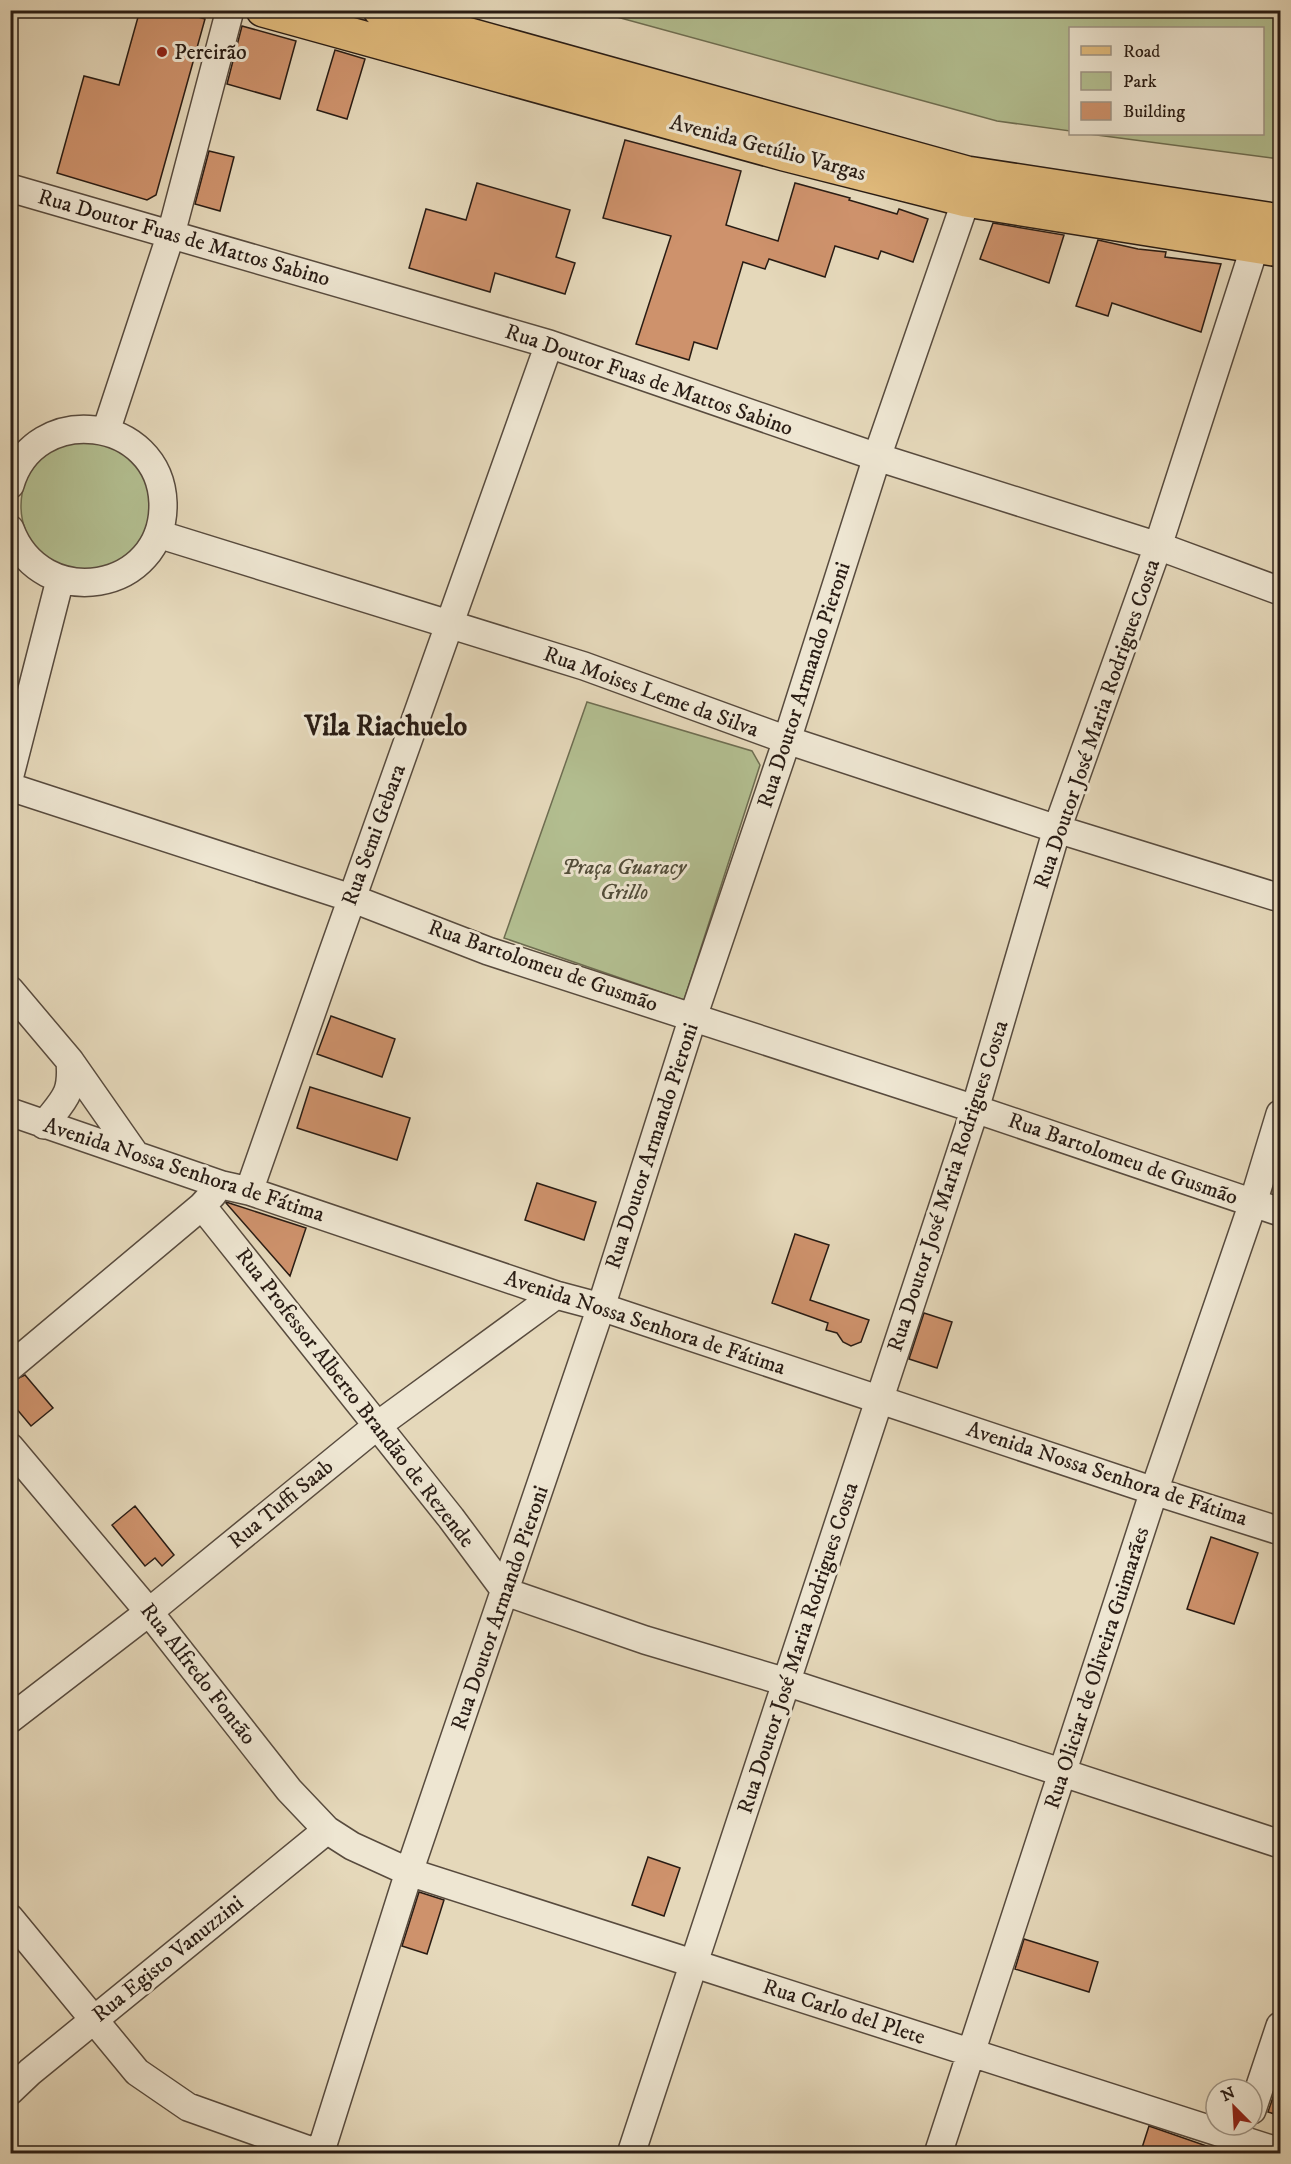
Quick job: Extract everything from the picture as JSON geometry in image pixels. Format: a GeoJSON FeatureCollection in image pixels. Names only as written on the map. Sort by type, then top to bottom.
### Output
{"type":"FeatureCollection","features":[{"type":"Feature","properties":{"kind":"main road","name":"Avenida Getúlio Vargas"},"geometry":{"type":"LineString","coordinates":[[263,10],[784,154],[967,187],[1269,234]]}},
{"type":"Feature","properties":{"kind":"main road","name":"Avenida Getúlio Vargas"},"geometry":{"type":"LineString","coordinates":[[380,10],[967,187]]}},
{"type":"Feature","properties":{"kind":"street"},"geometry":{"type":"LineString","coordinates":[[106,431],[171,234],[230,10]]}},
{"type":"Feature","properties":{"kind":"street","name":"Rua Doutor Armando Pieroni"},"geometry":{"type":"LineString","coordinates":[[320,2154],[409,1872],[601,1307],[693,1017],[787,740],[877,457],[967,187]]}},
{"type":"Feature","properties":{"kind":"street","name":"Rua Doutor Fuas de Mattos Sabino"},"geometry":{"type":"LineString","coordinates":[[10,188],[549,344],[877,457],[1158,546],[1281,591]]}},
{"type":"Feature","properties":{"kind":"street","name":"Rua Doutor José Maria Rodrigues Costa"},"geometry":{"type":"LineString","coordinates":[[632,2154],[975,1109],[1057,829],[1269,234]]}},
{"type":"Feature","properties":{"kind":"street","name":"Rua Semi Gebara"},"geometry":{"type":"LineString","coordinates":[[249,1191],[549,344]]}},
{"type":"Feature","properties":{"kind":"street"},"geometry":{"type":"LineString","coordinates":[[10,485],[20,463],[43,441],[58,433],[74,429],[106,431],[122,437],[146,457],[161,486],[163,502],[158,534],[150,549],[139,562],[126,572],[94,583],[60,580],[46,573],[22,552],[10,529]]}},
{"type":"Feature","properties":{"kind":"street","name":"Rua Moises Leme da Silva"},"geometry":{"type":"LineString","coordinates":[[158,534],[584,666],[787,740],[1057,829],[1281,898]]}},
{"type":"Feature","properties":{"kind":"street"},"geometry":{"type":"LineString","coordinates":[[10,775],[60,580]]}},
{"type":"Feature","properties":{"kind":"street","name":"Rua Bartolomeu de Gusmão"},"geometry":{"type":"LineString","coordinates":[[10,787],[351,898],[488,951],[975,1109],[1281,1212]]}},
{"type":"Feature","properties":{"kind":"street"},"geometry":{"type":"LineString","coordinates":[[10,990],[70,1061],[135,1155]]}},
{"type":"Feature","properties":{"kind":"street"},"geometry":{"type":"LineString","coordinates":[[44,1125],[65,1098],[72,1082],[70,1061]]}},
{"type":"Feature","properties":{"kind":"street","name":"Avenida Nossa Senhora de Fátima"},"geometry":{"type":"LineString","coordinates":[[10,1112],[222,1185],[249,1191],[1281,1531]]}},
{"type":"Feature","properties":{"kind":"street","name":"Rua Oliciar de Oliveira Guimarães"},"geometry":{"type":"LineString","coordinates":[[938,2154],[1154,1491],[1253,1203],[1281,1114]]}},
{"type":"Feature","properties":{"kind":"street"},"geometry":{"type":"LineString","coordinates":[[10,1366],[202,1206],[222,1185]]}},
{"type":"Feature","properties":{"kind":"street","name":"Rua Professor Alberto Brandão de Rezende"},"geometry":{"type":"LineString","coordinates":[[202,1206],[378,1425],[506,1592]]}},
{"type":"Feature","properties":{"kind":"street","name":"Rua Tuffi Saab"},"geometry":{"type":"LineString","coordinates":[[10,1719],[149,1612],[378,1425],[556,1294]]}},
{"type":"Feature","properties":{"kind":"street","name":"Rua Alfredo Fontão"},"geometry":{"type":"LineString","coordinates":[[10,1447],[149,1612],[289,1790],[327,1830],[352,1846],[409,1872]]}},
{"type":"Feature","properties":{"kind":"street"},"geometry":{"type":"LineString","coordinates":[[506,1592],[645,1640],[786,1682],[1281,1844]]}},
{"type":"Feature","properties":{"kind":"street","name":"Rua Egisto Vanuzzini"},"geometry":{"type":"LineString","coordinates":[[10,2091],[30,2072],[327,1830]]}},
{"type":"Feature","properties":{"kind":"street","name":"Rua Carlo del Plete"},"geometry":{"type":"LineString","coordinates":[[409,1872],[1281,2152]]}},
{"type":"Feature","properties":{"kind":"street"},"geometry":{"type":"LineString","coordinates":[[10,1918],[137,2072],[188,2108],[320,2154]]}},
{"type":"Feature","properties":{"kind":"street"},"geometry":{"type":"LineString","coordinates":[[1263,2077],[1281,2026]]}},
{"type":"Feature","properties":{"kind":"green space"},"geometry":{"type":"Polygon","coordinates":[[[595,11],[1280,11],[1280,159],[1097,135],[1264,135],[1264,27],[1069,27],[1069,131],[997,121],[595,11]]]}},
{"type":"Feature","properties":{"kind":"green space"},"geometry":{"type":"Polygon","coordinates":[[[86,441],[111,446],[132,460],[146,481],[151,506],[146,531],[132,552],[111,566],[86,571],[61,566],[40,552],[26,531],[21,506],[26,481],[40,460],[61,446],[86,441]]]}},
{"type":"Feature","properties":{"kind":"green space","name":"Praça Guaracy Grillo"},"geometry":{"type":"Polygon","coordinates":[[[587,702],[752,751],[760,765],[684,1000],[504,938],[587,702]]]}},
{"type":"Feature","properties":{"kind":"building"},"geometry":{"type":"Polygon","coordinates":[[[140,10],[174,10],[205,19],[156,195],[147,200],[57,173],[84,76],[119,85],[140,10]]]}},
{"type":"Feature","properties":{"kind":"building"},"geometry":{"type":"Polygon","coordinates":[[[242,26],[296,41],[280,99],[227,84],[242,26]]]}},
{"type":"Feature","properties":{"kind":"building"},"geometry":{"type":"Polygon","coordinates":[[[335,50],[365,59],[347,119],[317,110],[335,50]]]}},
{"type":"Feature","properties":{"kind":"building"},"geometry":{"type":"Polygon","coordinates":[[[625,140],[741,171],[726,225],[778,241],[795,183],[897,214],[899,209],[928,219],[913,262],[881,251],[878,259],[835,246],[825,277],[769,259],[765,269],[743,262],[717,349],[694,342],[689,360],[636,344],[671,236],[603,218],[625,140]]]}},
{"type":"Feature","properties":{"kind":"building"},"geometry":{"type":"Polygon","coordinates":[[[209,151],[234,157],[220,211],[195,204],[209,151]]]}},
{"type":"Feature","properties":{"kind":"building"},"geometry":{"type":"Polygon","coordinates":[[[477,183],[570,210],[556,257],[575,263],[565,294],[495,273],[490,292],[409,268],[426,209],[466,220],[477,183]]]}},
{"type":"Feature","properties":{"kind":"building"},"geometry":{"type":"Polygon","coordinates":[[[993,223],[1064,235],[1049,283],[980,259],[993,223]]]}},
{"type":"Feature","properties":{"kind":"building"},"geometry":{"type":"Polygon","coordinates":[[[1098,240],[1138,249],[1166,252],[1165,257],[1221,264],[1201,332],[1112,303],[1108,316],[1076,306],[1098,240]]]}},
{"type":"Feature","properties":{"kind":"building"},"geometry":{"type":"Polygon","coordinates":[[[331,1016],[395,1039],[382,1077],[317,1054],[331,1016]]]}},
{"type":"Feature","properties":{"kind":"building"},"geometry":{"type":"Polygon","coordinates":[[[310,1087],[410,1118],[397,1160],[297,1128],[310,1087]]]}},
{"type":"Feature","properties":{"kind":"building"},"geometry":{"type":"Polygon","coordinates":[[[537,1183],[596,1202],[584,1240],[525,1220],[537,1183]]]}},
{"type":"Feature","properties":{"kind":"building"},"geometry":{"type":"Polygon","coordinates":[[[226,1203],[306,1228],[290,1276],[226,1203]]]}},
{"type":"Feature","properties":{"kind":"building"},"geometry":{"type":"Polygon","coordinates":[[[795,1234],[829,1245],[810,1300],[869,1320],[861,1342],[851,1346],[843,1342],[837,1333],[826,1330],[828,1323],[772,1303],[795,1234]]]}},
{"type":"Feature","properties":{"kind":"building"},"geometry":{"type":"Polygon","coordinates":[[[924,1313],[952,1322],[937,1368],[909,1359],[924,1313]]]}},
{"type":"Feature","properties":{"kind":"building"},"geometry":{"type":"Polygon","coordinates":[[[25,1375],[53,1408],[31,1426],[10,1401],[10,1382],[25,1375]]]}},
{"type":"Feature","properties":{"kind":"building"},"geometry":{"type":"Polygon","coordinates":[[[135,1506],[174,1555],[162,1566],[155,1558],[145,1566],[112,1525],[135,1506]]]}},
{"type":"Feature","properties":{"kind":"building"},"geometry":{"type":"Polygon","coordinates":[[[1211,1537],[1258,1553],[1234,1624],[1187,1609],[1211,1537]]]}},
{"type":"Feature","properties":{"kind":"building"},"geometry":{"type":"Polygon","coordinates":[[[648,1857],[680,1868],[664,1916],[632,1905],[648,1857]]]}},
{"type":"Feature","properties":{"kind":"building"},"geometry":{"type":"Polygon","coordinates":[[[419,1892],[444,1900],[427,1954],[402,1946],[419,1892]]]}},
{"type":"Feature","properties":{"kind":"building"},"geometry":{"type":"Polygon","coordinates":[[[1024,1939],[1098,1962],[1089,1992],[1015,1969],[1024,1939]]]}},
{"type":"Feature","properties":{"kind":"building"},"geometry":{"type":"Polygon","coordinates":[[[1281,2074],[1281,2116],[1268,2112],[1281,2074]]]}},
{"type":"Feature","properties":{"kind":"building"},"geometry":{"type":"Polygon","coordinates":[[[1149,2126],[1221,2151],[1221,2154],[1140,2154],[1149,2126]]]}},
{"type":"Feature","properties":{"kind":"place","name":"Pereirão"},"geometry":{"type":"Point","coordinates":[162,52]}},
{"type":"Feature","properties":{"kind":"district","name":"Vila Riachuelo"},"geometry":{"type":"Point","coordinates":[386,726]}}]}
